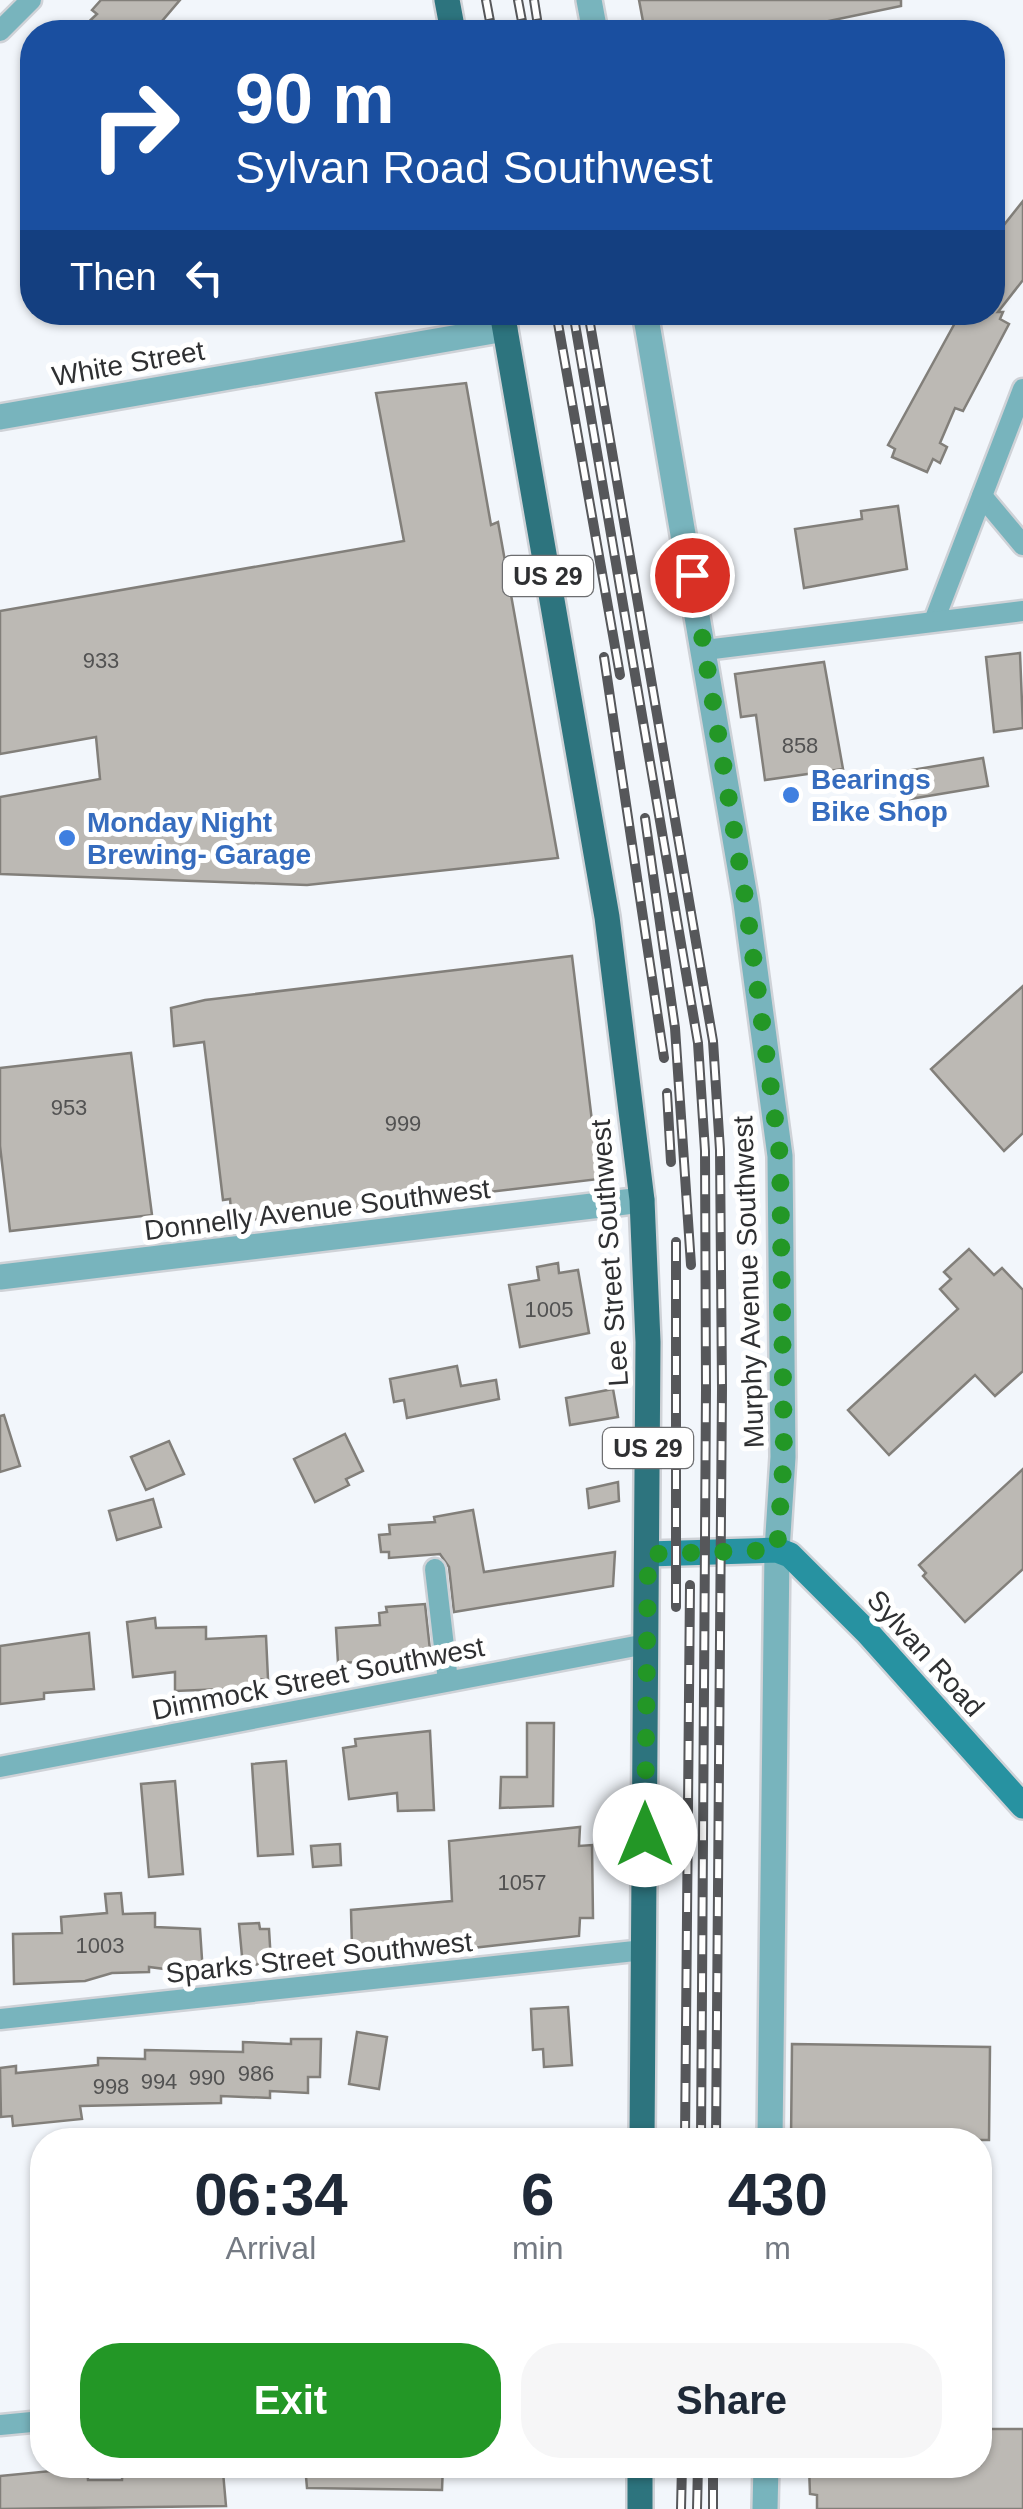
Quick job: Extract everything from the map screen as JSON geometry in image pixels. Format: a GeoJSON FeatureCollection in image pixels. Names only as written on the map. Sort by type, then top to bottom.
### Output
{"type":"FeatureCollection","features":[{"type":"Feature","properties":{"kind":"main road","name":"Lee Street Southwest"},"geometry":{"type":"LineString","coordinates":[[504,325],[607,917],[642,1200],[648,1342],[642,2128]]}},
{"type":"Feature","properties":{"kind":"main road"},"geometry":{"type":"LineString","coordinates":[[648,1554],[777,1550]]}},
{"type":"Feature","properties":{"kind":"main road","name":"Sylvan Road"},"geometry":{"type":"LineString","coordinates":[[777,1550],[806,1568],[1023,1806]]}},
{"type":"Feature","properties":{"kind":"main road"},"geometry":{"type":"LineString","coordinates":[[640,2478],[640,2509]]}},
{"type":"Feature","properties":{"kind":"street"},"geometry":{"type":"LineString","coordinates":[[0,31],[31,0]]}},
{"type":"Feature","properties":{"kind":"street","name":"White Street"},"geometry":{"type":"LineString","coordinates":[[0,416],[482,325]]}},
{"type":"Feature","properties":{"kind":"street","name":"Murphy Avenue Southwest"},"geometry":{"type":"LineString","coordinates":[[647,325],[731,809],[780,1156],[784,1456],[777,1550],[770,2128]]}},
{"type":"Feature","properties":{"kind":"street"},"geometry":{"type":"LineString","coordinates":[[934,622],[1023,388]]}},
{"type":"Feature","properties":{"kind":"street"},"geometry":{"type":"LineString","coordinates":[[982,496],[1023,545]]}},
{"type":"Feature","properties":{"kind":"street"},"geometry":{"type":"LineString","coordinates":[[705,650],[1023,611]]}},
{"type":"Feature","properties":{"kind":"street","name":"Donnelly Avenue Southwest"},"geometry":{"type":"LineString","coordinates":[[0,1277],[642,1200]]}},
{"type":"Feature","properties":{"kind":"street"},"geometry":{"type":"LineString","coordinates":[[435,1569],[448,1680]]}},
{"type":"Feature","properties":{"kind":"street","name":"Dimmock Street Southwest"},"geometry":{"type":"LineString","coordinates":[[0,1767],[646,1644]]}},
{"type":"Feature","properties":{"kind":"street","name":"Sparks Street Southwest"},"geometry":{"type":"LineString","coordinates":[[0,2020],[644,1950]]}},
{"type":"Feature","properties":{"kind":"street"},"geometry":{"type":"LineString","coordinates":[[0,2425],[30,2422]]}},
{"type":"Feature","properties":{"kind":"street"},"geometry":{"type":"LineString","coordinates":[[765,2509],[766,2478]]}},
{"type":"Feature","properties":{"kind":"building"},"geometry":{"type":"Polygon","coordinates":[[[101,0],[180,0],[163,20],[91,20],[97,14],[92,10],[101,0]]]}},
{"type":"Feature","properties":{"kind":"building"},"geometry":{"type":"Polygon","coordinates":[[[639,0],[901,0],[901,6],[834,20],[643,20],[639,0]]]}},
{"type":"Feature","properties":{"kind":"building"},"geometry":{"type":"Polygon","coordinates":[[[1023,201],[1023,280],[1005,303],[1005,224],[1023,201]]]}},
{"type":"Feature","properties":{"kind":"building"},"geometry":{"type":"Polygon","coordinates":[[[1009,324],[963,411],[955,408],[940,443],[947,447],[940,463],[933,459],[927,472],[892,457],[895,449],[888,445],[954,325],[1009,324]]]}},
{"type":"Feature","properties":{"kind":"building"},"geometry":{"type":"Polygon","coordinates":[[[466,383],[491,525],[498,522],[558,858],[307,885],[0,874],[0,797],[100,779],[96,737],[0,754],[0,611],[404,541],[376,393],[466,383]]]}},
{"type":"Feature","properties":{"kind":"building"},"geometry":{"type":"Polygon","coordinates":[[[898,506],[907,569],[804,588],[795,529],[862,519],[861,511],[898,506]]]}},
{"type":"Feature","properties":{"kind":"building"},"geometry":{"type":"Polygon","coordinates":[[[1020,653],[1023,728],[994,732],[986,657],[1020,653]]]}},
{"type":"Feature","properties":{"kind":"building"},"geometry":{"type":"Polygon","coordinates":[[[824,662],[843,769],[765,780],[756,715],[741,717],[735,674],[824,662]]]}},
{"type":"Feature","properties":{"kind":"building"},"geometry":{"type":"Polygon","coordinates":[[[983,758],[988,786],[910,799],[906,771],[983,758]]]}},
{"type":"Feature","properties":{"kind":"building"},"geometry":{"type":"Polygon","coordinates":[[[572,956],[599,1179],[232,1222],[230,1199],[223,1200],[204,1042],[174,1046],[171,1008],[205,1000],[572,956]]]}},
{"type":"Feature","properties":{"kind":"building"},"geometry":{"type":"Polygon","coordinates":[[[1023,986],[1023,1133],[1004,1151],[931,1069],[1023,986]]]}},
{"type":"Feature","properties":{"kind":"building"},"geometry":{"type":"Polygon","coordinates":[[[131,1053],[152,1215],[10,1231],[0,1146],[0,1068],[131,1053]]]}},
{"type":"Feature","properties":{"kind":"building"},"geometry":{"type":"Polygon","coordinates":[[[969,1249],[994,1275],[1002,1268],[1023,1290],[1023,1371],[995,1396],[975,1375],[889,1455],[848,1410],[958,1309],[940,1289],[951,1279],[944,1272],[969,1249]]]}},
{"type":"Feature","properties":{"kind":"building"},"geometry":{"type":"Polygon","coordinates":[[[558,1263],[559,1273],[578,1270],[589,1333],[520,1347],[509,1285],[539,1280],[537,1267],[558,1263]]]}},
{"type":"Feature","properties":{"kind":"building"},"geometry":{"type":"Polygon","coordinates":[[[457,1366],[461,1386],[496,1380],[499,1399],[407,1418],[404,1400],[394,1402],[390,1379],[457,1366]]]}},
{"type":"Feature","properties":{"kind":"building"},"geometry":{"type":"Polygon","coordinates":[[[613,1389],[618,1417],[570,1425],[566,1398],[613,1389]]]}},
{"type":"Feature","properties":{"kind":"building"},"geometry":{"type":"Polygon","coordinates":[[[4,1415],[20,1466],[0,1472],[0,1416],[4,1415]]]}},
{"type":"Feature","properties":{"kind":"building"},"geometry":{"type":"Polygon","coordinates":[[[345,1434],[363,1471],[346,1479],[349,1485],[315,1502],[294,1459],[345,1434]]]}},
{"type":"Feature","properties":{"kind":"building"},"geometry":{"type":"Polygon","coordinates":[[[169,1441],[184,1474],[146,1490],[131,1457],[169,1441]]]}},
{"type":"Feature","properties":{"kind":"building"},"geometry":{"type":"Polygon","coordinates":[[[1023,1469],[1023,1569],[965,1622],[923,1576],[926,1573],[919,1565],[1023,1469]]]}},
{"type":"Feature","properties":{"kind":"building"},"geometry":{"type":"Polygon","coordinates":[[[618,1482],[619,1501],[589,1508],[587,1489],[618,1482]]]}},
{"type":"Feature","properties":{"kind":"building"},"geometry":{"type":"Polygon","coordinates":[[[153,1499],[161,1527],[117,1540],[109,1511],[153,1499]]]}},
{"type":"Feature","properties":{"kind":"building"},"geometry":{"type":"Polygon","coordinates":[[[473,1510],[484,1572],[615,1552],[613,1586],[454,1612],[449,1567],[440,1554],[389,1558],[389,1552],[381,1552],[379,1535],[390,1534],[389,1525],[435,1522],[434,1517],[473,1510]]]}},
{"type":"Feature","properties":{"kind":"building"},"geometry":{"type":"Polygon","coordinates":[[[425,1604],[431,1659],[338,1663],[336,1628],[380,1625],[379,1613],[387,1612],[386,1607],[425,1604]]]}},
{"type":"Feature","properties":{"kind":"building"},"geometry":{"type":"Polygon","coordinates":[[[155,1618],[156,1628],[206,1627],[206,1639],[266,1636],[268,1679],[250,1680],[251,1688],[175,1691],[175,1672],[133,1677],[127,1622],[155,1618]]]}},
{"type":"Feature","properties":{"kind":"building"},"geometry":{"type":"Polygon","coordinates":[[[89,1633],[94,1689],[44,1693],[44,1699],[0,1704],[0,1646],[89,1633]]]}},
{"type":"Feature","properties":{"kind":"building"},"geometry":{"type":"Polygon","coordinates":[[[527,1723],[554,1723],[553,1806],[500,1808],[501,1777],[527,1777],[527,1723]]]}},
{"type":"Feature","properties":{"kind":"building"},"geometry":{"type":"Polygon","coordinates":[[[430,1731],[434,1810],[398,1811],[397,1793],[349,1799],[343,1748],[356,1746],[355,1739],[430,1731]]]}},
{"type":"Feature","properties":{"kind":"building"},"geometry":{"type":"Polygon","coordinates":[[[286,1761],[293,1854],[258,1856],[252,1764],[286,1761]]]}},
{"type":"Feature","properties":{"kind":"building"},"geometry":{"type":"Polygon","coordinates":[[[175,1781],[183,1874],[149,1877],[141,1784],[175,1781]]]}},
{"type":"Feature","properties":{"kind":"building"},"geometry":{"type":"Polygon","coordinates":[[[580,1827],[579,1846],[592,1845],[593,1918],[580,1918],[579,1936],[454,1950],[454,1940],[352,1948],[351,1910],[452,1901],[449,1841],[580,1827]]]}},
{"type":"Feature","properties":{"kind":"building"},"geometry":{"type":"Polygon","coordinates":[[[340,1844],[341,1865],[313,1867],[311,1846],[340,1844]]]}},
{"type":"Feature","properties":{"kind":"building"},"geometry":{"type":"Polygon","coordinates":[[[121,1893],[123,1914],[155,1913],[155,1927],[200,1929],[203,1974],[149,1967],[149,1972],[112,1973],[85,1981],[14,1984],[13,1934],[62,1933],[61,1917],[107,1913],[105,1894],[121,1893]]]}},
{"type":"Feature","properties":{"kind":"building"},"geometry":{"type":"Polygon","coordinates":[[[259,1923],[260,1929],[269,1929],[271,1962],[243,1967],[239,1924],[259,1923]]]}},
{"type":"Feature","properties":{"kind":"building"},"geometry":{"type":"Polygon","coordinates":[[[568,2007],[572,2065],[544,2067],[543,2049],[533,2050],[531,2009],[568,2007]]]}},
{"type":"Feature","properties":{"kind":"building"},"geometry":{"type":"Polygon","coordinates":[[[357,2032],[387,2037],[379,2089],[349,2084],[357,2032]]]}},
{"type":"Feature","properties":{"kind":"building"},"geometry":{"type":"Polygon","coordinates":[[[291,2039],[321,2039],[320,2077],[308,2077],[308,2093],[270,2091],[270,2098],[221,2096],[221,2103],[80,2106],[82,2119],[13,2126],[12,2116],[1,2117],[0,2068],[16,2066],[16,2073],[98,2065],[98,2058],[145,2059],[145,2050],[243,2052],[243,2042],[291,2044],[291,2039]]]}},
{"type":"Feature","properties":{"kind":"building"},"geometry":{"type":"Polygon","coordinates":[[[792,2044],[990,2047],[989,2128],[791,2128],[792,2044]]]}},
{"type":"Feature","properties":{"kind":"building"},"geometry":{"type":"Polygon","coordinates":[[[992,2429],[1023,2429],[1023,2509],[817,2509],[817,2495],[810,2494],[809,2478],[992,2478],[992,2429]]]}},
{"type":"Feature","properties":{"kind":"building"},"geometry":{"type":"Polygon","coordinates":[[[30,2473],[30,2478],[88,2480],[224,2478],[226,2506],[0,2509],[0,2476],[30,2473]]]}},
{"type":"Feature","properties":{"kind":"building"},"geometry":{"type":"Polygon","coordinates":[[[306,2478],[442,2478],[442,2490],[307,2488],[306,2478]]]}},
{"type":"Feature","properties":{"kind":"railway"},"geometry":{"type":"LineString","coordinates":[[486,0],[490,20]]}},
{"type":"Feature","properties":{"kind":"railway"},"geometry":{"type":"LineString","coordinates":[[518,0],[522,20]]}},
{"type":"Feature","properties":{"kind":"railway"},"geometry":{"type":"LineString","coordinates":[[534,0],[537,20]]}},
{"type":"Feature","properties":{"kind":"railway"},"geometry":{"type":"LineString","coordinates":[[558,325],[620,675]]}},
{"type":"Feature","properties":{"kind":"railway"},"geometry":{"type":"LineString","coordinates":[[575,325],[698,1043],[705,1151],[706,1389],[701,2128]]}},
{"type":"Feature","properties":{"kind":"railway"},"geometry":{"type":"LineString","coordinates":[[590,325],[713,1041],[720,1150],[722,1388],[716,2128]]}},
{"type":"Feature","properties":{"kind":"railway"},"geometry":{"type":"LineString","coordinates":[[604,657],[664,1058]]}},
{"type":"Feature","properties":{"kind":"railway"},"geometry":{"type":"LineString","coordinates":[[645,818],[675,1028],[691,1265]]}},
{"type":"Feature","properties":{"kind":"railway"},"geometry":{"type":"LineString","coordinates":[[667,1093],[671,1162]]}},
{"type":"Feature","properties":{"kind":"railway"},"geometry":{"type":"LineString","coordinates":[[676,1242],[676,1607]]}},
{"type":"Feature","properties":{"kind":"railway"},"geometry":{"type":"LineString","coordinates":[[685,2128],[690,1585]]}},
{"type":"Feature","properties":{"kind":"railway"},"geometry":{"type":"LineString","coordinates":[[681,2509],[682,2478]]}},
{"type":"Feature","properties":{"kind":"railway"},"geometry":{"type":"LineString","coordinates":[[697,2509],[698,2478]]}},
{"type":"Feature","properties":{"kind":"railway"},"geometry":{"type":"LineString","coordinates":[[713,2478],[713,2509]]}},
{"type":"Feature","properties":{"kind":"place","name":"Bearings Bike Shop"},"geometry":{"type":"Point","coordinates":[791,795]}},
{"type":"Feature","properties":{"kind":"place","name":"Monday Night Brewing- Garage"},"geometry":{"type":"Point","coordinates":[67,838]}},
{"type":"Feature","properties":{"kind":"route"},"geometry":{"type":"LineString","coordinates":[[645,1835],[648,1554],[777,1550],[784,1456],[780,1156],[746,903],[692,575]]}}]}
